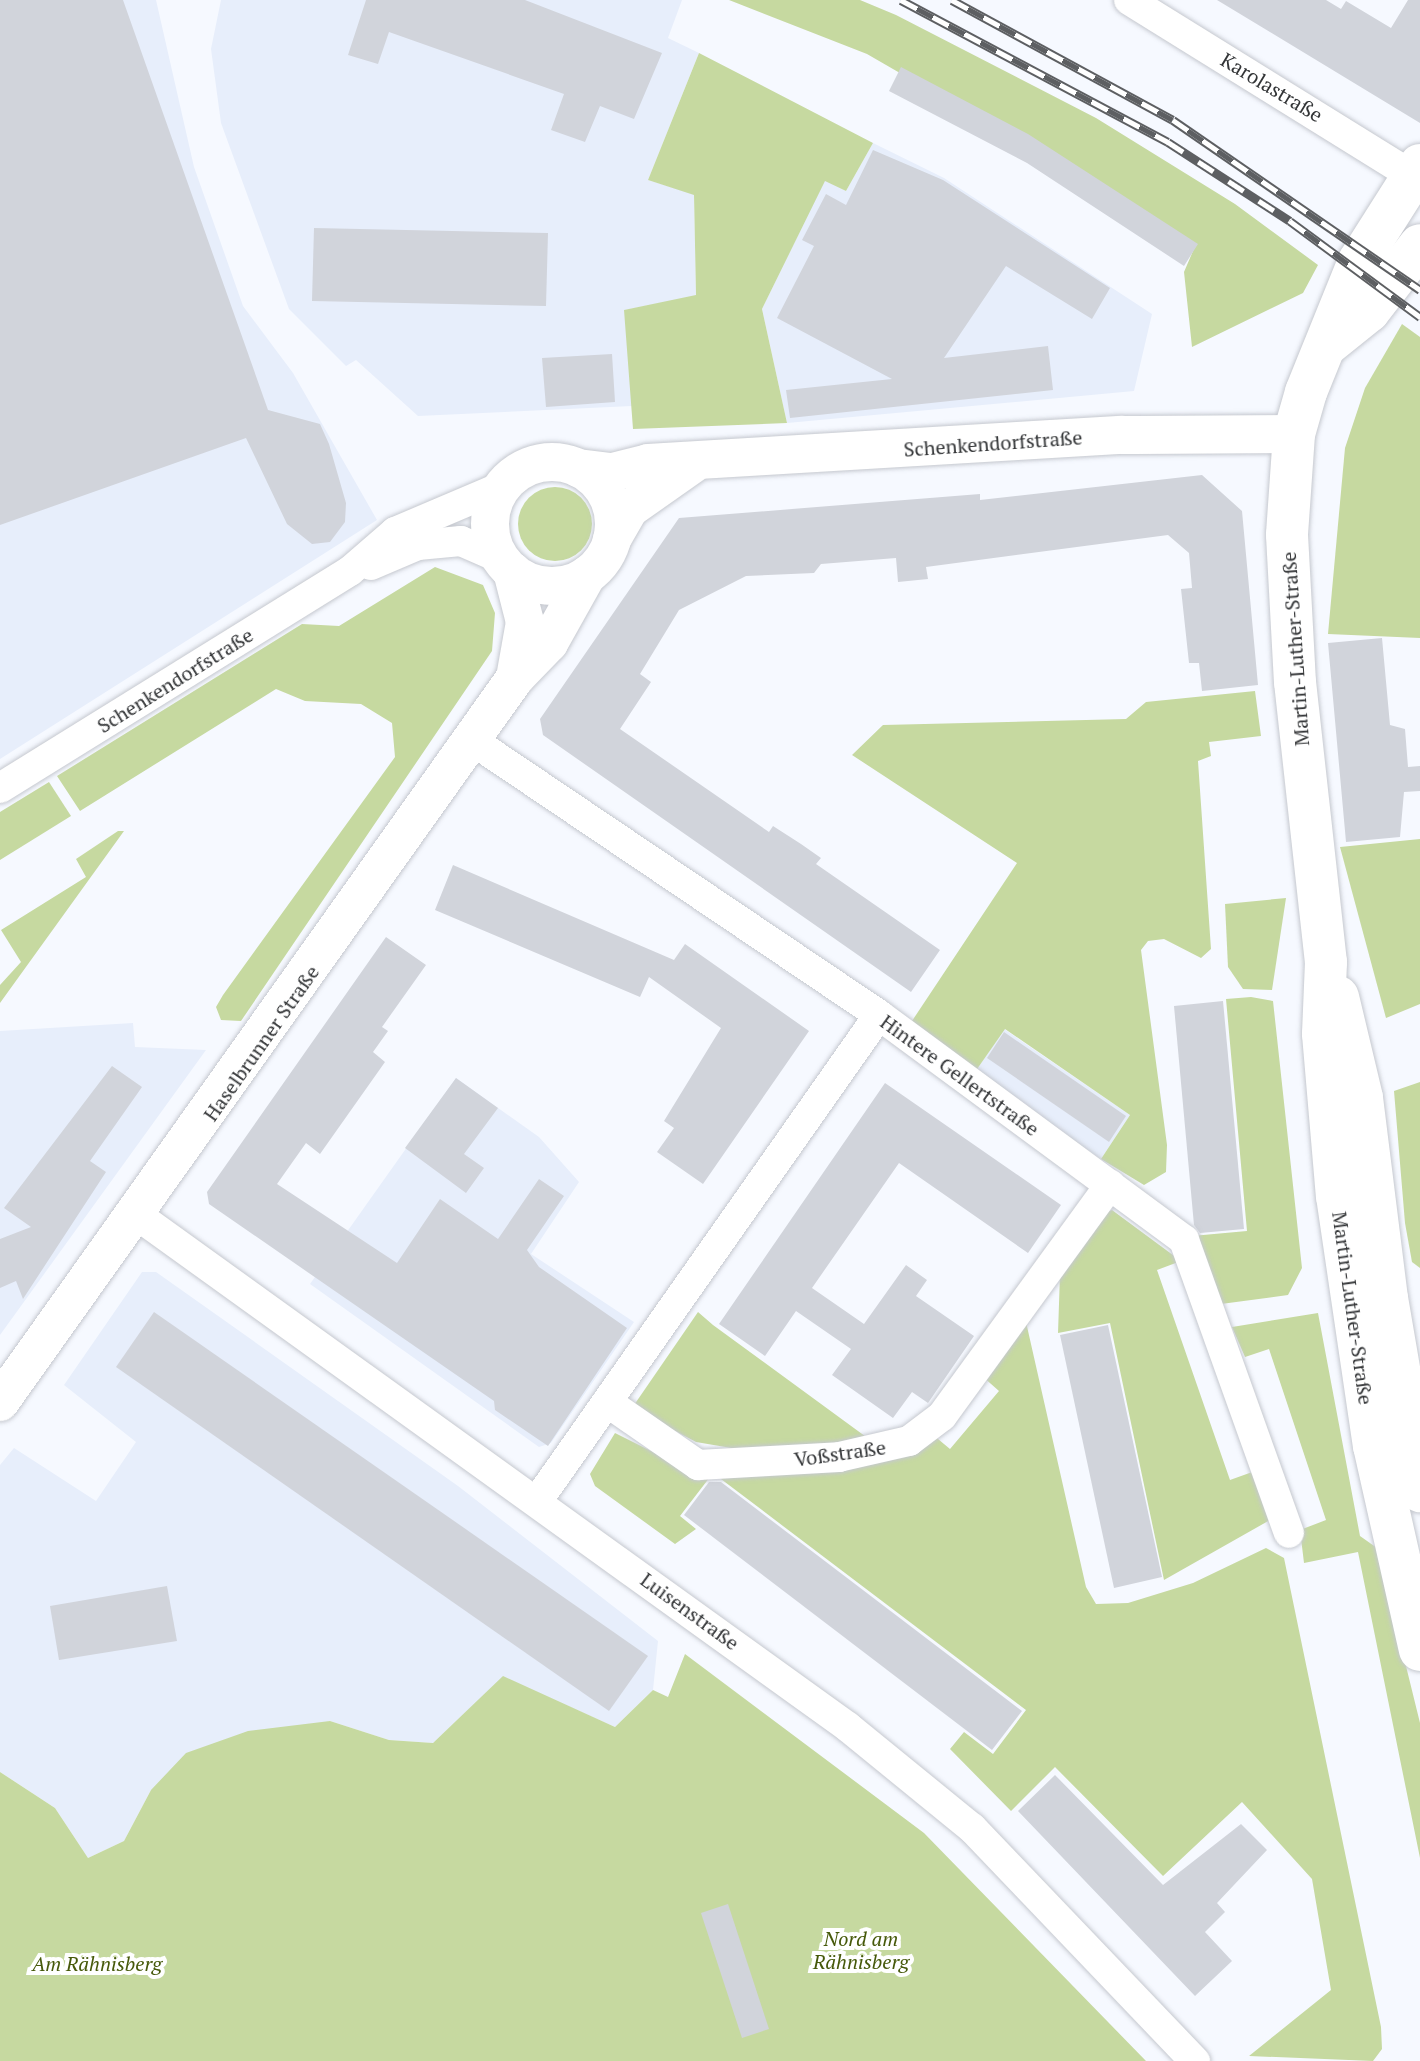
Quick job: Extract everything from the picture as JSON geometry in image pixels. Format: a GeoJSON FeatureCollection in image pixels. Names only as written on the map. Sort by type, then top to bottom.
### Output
{"type":"FeatureCollection","features":[{"type":"Feature","properties":{"kind":"main road","name":"Martin-Luther-Straße"},"geometry":{"type":"LineString","coordinates":[[1418,174],[1359,261],[1294,434],[1289,598],[1326,962],[1323,1034],[1339,1212],[1374,1446],[1420,1650]]}},
{"type":"Feature","properties":{"kind":"main road"},"geometry":{"type":"LineString","coordinates":[[1329,343],[1369,311],[1420,245]]}},
{"type":"Feature","properties":{"kind":"main road","name":"Martin-Luther-Straße"},"geometry":{"type":"LineString","coordinates":[[1326,962],[1362,1098],[1387,1298],[1420,1491]]}},
{"type":"Feature","properties":{"kind":"street","name":"Karolastraße"},"geometry":{"type":"LineString","coordinates":[[1129,0],[1418,174]]}},
{"type":"Feature","properties":{"kind":"street","name":"Schenkendorfstraße"},"geometry":{"type":"LineString","coordinates":[[0,788],[350,571],[395,532],[501,487],[537,463],[613,472],[648,463],[693,464],[1122,435],[1294,434]]}},
{"type":"Feature","properties":{"kind":"street"},"geometry":{"type":"LineString","coordinates":[[587,575],[629,509],[693,464]]}},
{"type":"Feature","properties":{"kind":"street"},"geometry":{"type":"LineString","coordinates":[[578,468],[608,497],[612,539]]}},
{"type":"Feature","properties":{"kind":"street"},"geometry":{"type":"LineString","coordinates":[[501,487],[490,523],[506,565]]}},
{"type":"Feature","properties":{"kind":"street","name":"Schenkendorfstraße"},"geometry":{"type":"LineString","coordinates":[[350,571],[439,542],[478,544],[506,565],[549,586],[587,575]]}},
{"type":"Feature","properties":{"kind":"street","name":"Haselbrunner Straße"},"geometry":{"type":"LineString","coordinates":[[506,565],[525,622],[515,678]]}},
{"type":"Feature","properties":{"kind":"street","name":"Haselbrunner Straße"},"geometry":{"type":"LineString","coordinates":[[0,1402],[137,1215],[515,678],[549,643],[587,575]]}},
{"type":"Feature","properties":{"kind":"street","name":"Hintere Gellertstraße"},"geometry":{"type":"LineString","coordinates":[[473,741],[879,1015],[1184,1240],[1289,1533]]}},
{"type":"Feature","properties":{"kind":"street"},"geometry":{"type":"LineString","coordinates":[[538,1500],[879,1015]]}},
{"type":"Feature","properties":{"kind":"street","name":"Voßstraße"},"geometry":{"type":"LineString","coordinates":[[607,1402],[698,1465],[839,1457],[909,1441],[942,1416],[1110,1185]]}},
{"type":"Feature","properties":{"kind":"street","name":"Luisenstraße"},"geometry":{"type":"LineString","coordinates":[[137,1215],[538,1500],[848,1727],[972,1828],[1195,2061]]}},
{"type":"Feature","properties":{"kind":"shaded area"},"geometry":{"type":"Polygon","coordinates":[[[0,0],[156,0],[194,167],[243,306],[293,373],[377,520],[0,759],[0,0]]]}},
{"type":"Feature","properties":{"kind":"shaded area"},"geometry":{"type":"Polygon","coordinates":[[[221,0],[682,0],[668,38],[699,53],[648,180],[694,194],[696,296],[625,310],[632,406],[418,416],[356,360],[346,366],[289,309],[221,123],[211,49],[221,0]]]}},
{"type":"Feature","properties":{"kind":"shaded area"},"geometry":{"type":"Polygon","coordinates":[[[873,143],[944,178],[1152,314],[1134,391],[787,423],[762,309],[825,180],[846,191],[873,143]]]}},
{"type":"Feature","properties":{"kind":"shaded area"},"geometry":{"type":"Polygon","coordinates":[[[133,1023],[135,1047],[206,1050],[0,1335],[0,1031],[133,1023]]]}},
{"type":"Feature","properties":{"kind":"shaded area"},"geometry":{"type":"Polygon","coordinates":[[[1004,1029],[1130,1115],[1101,1159],[975,1072],[1004,1029]]]}},
{"type":"Feature","properties":{"kind":"shaded area"},"geometry":{"type":"Polygon","coordinates":[[[456,1078],[539,1137],[579,1182],[531,1254],[634,1322],[551,1443],[539,1447],[310,1284],[456,1078]]]}},
{"type":"Feature","properties":{"kind":"shaded area"},"geometry":{"type":"Polygon","coordinates":[[[142,1272],[156,1272],[458,1486],[658,1641],[653,1690],[615,1727],[503,1677],[433,1743],[389,1740],[330,1721],[151,1790],[124,1841],[88,1858],[55,1808],[0,1772],[0,1465],[14,1448],[96,1501],[136,1442],[64,1385],[142,1272]]]}},
{"type":"Feature","properties":{"kind":"green space"},"geometry":{"type":"Polygon","coordinates":[[[729,0],[860,0],[896,15],[1096,118],[1235,204],[1318,265],[1303,293],[1192,347],[1184,272],[1196,244],[867,54],[729,0]]]}},
{"type":"Feature","properties":{"kind":"green space"},"geometry":{"type":"Polygon","coordinates":[[[699,53],[873,143],[846,191],[825,181],[762,309],[787,423],[633,429],[624,310],[696,295],[694,195],[648,180],[699,53]]]}},
{"type":"Feature","properties":{"kind":"green space"},"geometry":{"type":"Polygon","coordinates":[[[1402,324],[1420,337],[1420,638],[1328,634],[1345,448],[1365,388],[1402,324]]]}},
{"type":"Feature","properties":{"kind":"green space"},"geometry":{"type":"Polygon","coordinates":[[[555,487],[569,490],[581,498],[589,510],[592,524],[589,538],[581,550],[569,558],[555,561],[541,558],[529,550],[521,538],[518,524],[521,510],[529,498],[541,490],[555,487]]]}},
{"type":"Feature","properties":{"kind":"green space"},"geometry":{"type":"Polygon","coordinates":[[[435,567],[483,585],[495,613],[492,651],[241,1021],[221,1020],[216,1007],[223,995],[395,757],[392,723],[361,704],[305,701],[276,689],[80,811],[57,776],[302,624],[339,626],[435,567]]]}},
{"type":"Feature","properties":{"kind":"green space"},"geometry":{"type":"Polygon","coordinates":[[[1255,691],[1261,736],[1209,742],[1211,756],[1198,761],[1211,949],[1201,958],[1164,939],[1148,941],[1141,950],[1167,1145],[1166,1172],[1144,1185],[1101,1159],[1130,1115],[1005,1029],[975,1072],[908,1027],[1017,863],[852,755],[883,725],[1126,719],[1146,702],[1255,691]]]}},
{"type":"Feature","properties":{"kind":"green space"},"geometry":{"type":"Polygon","coordinates":[[[49,782],[71,816],[0,860],[0,812],[49,782]]]}},
{"type":"Feature","properties":{"kind":"green space"},"geometry":{"type":"Polygon","coordinates":[[[118,831],[124,831],[0,1003],[0,985],[21,962],[1,930],[86,877],[76,859],[118,831]]]}},
{"type":"Feature","properties":{"kind":"green space"},"geometry":{"type":"Polygon","coordinates":[[[1420,839],[1420,1004],[1386,1018],[1340,847],[1420,839]]]}},
{"type":"Feature","properties":{"kind":"green space"},"geometry":{"type":"Polygon","coordinates":[[[1286,898],[1272,990],[1243,989],[1228,967],[1225,904],[1286,898]]]}},
{"type":"Feature","properties":{"kind":"green space"},"geometry":{"type":"Polygon","coordinates":[[[1251,997],[1273,1001],[1302,1268],[1288,1295],[1221,1304],[1192,1236],[1247,1231],[1226,999],[1251,997]]]}},
{"type":"Feature","properties":{"kind":"green space"},"geometry":{"type":"Polygon","coordinates":[[[1420,1082],[1420,1268],[1412,1262],[1405,1223],[1394,1091],[1420,1082]]]}},
{"type":"Feature","properties":{"kind":"green space"},"geometry":{"type":"Polygon","coordinates":[[[1112,1210],[1181,1261],[1157,1270],[1230,1480],[1255,1471],[1270,1520],[1164,1580],[1110,1323],[1058,1333],[1060,1274],[1102,1214],[1112,1210]]]}},
{"type":"Feature","properties":{"kind":"green space"},"geometry":{"type":"Polygon","coordinates":[[[698,1312],[873,1442],[743,1450],[696,1442],[632,1408],[698,1312]]]}},
{"type":"Feature","properties":{"kind":"green space"},"geometry":{"type":"Polygon","coordinates":[[[1318,1313],[1360,1536],[1377,1548],[1420,1723],[1420,1858],[1358,1552],[1304,1563],[1300,1530],[1326,1520],[1269,1349],[1245,1357],[1232,1327],[1318,1313]]]}},
{"type":"Feature","properties":{"kind":"green space"},"geometry":{"type":"Polygon","coordinates":[[[1026,1322],[1086,1587],[1096,1604],[1128,1603],[1193,1583],[1266,1548],[1284,1558],[1381,2027],[1382,2049],[1373,2061],[1249,2056],[1331,1990],[1312,1879],[1242,1802],[1163,1876],[1055,1767],[1011,1811],[950,1749],[964,1732],[993,1754],[1026,1710],[713,1473],[680,1516],[696,1529],[675,1544],[595,1486],[590,1474],[615,1433],[689,1470],[932,1434],[950,1449],[999,1391],[982,1376],[1026,1322]]]}},
{"type":"Feature","properties":{"kind":"green space"},"geometry":{"type":"Polygon","coordinates":[[[685,1654],[924,1833],[1146,2061],[0,2061],[0,1772],[55,1808],[88,1858],[124,1841],[151,1790],[186,1753],[248,1731],[330,1721],[389,1740],[433,1743],[503,1676],[615,1727],[653,1690],[668,1697],[685,1654]]]}},
{"type":"Feature","properties":{"kind":"building"},"geometry":{"type":"Polygon","coordinates":[[[0,0],[123,0],[268,410],[320,424],[329,444],[346,503],[345,522],[330,542],[312,544],[287,524],[246,438],[0,525],[0,0]]]}},
{"type":"Feature","properties":{"kind":"building"},"geometry":{"type":"Polygon","coordinates":[[[366,0],[525,0],[662,53],[634,119],[600,106],[585,142],[551,130],[564,94],[389,32],[378,64],[348,55],[366,0]]]}},
{"type":"Feature","properties":{"kind":"building"},"geometry":{"type":"Polygon","coordinates":[[[1217,0],[1326,0],[1341,9],[1346,1],[1391,28],[1408,0],[1420,0],[1420,123],[1217,0]]]}},
{"type":"Feature","properties":{"kind":"building"},"geometry":{"type":"Polygon","coordinates":[[[901,67],[1028,134],[1198,244],[1184,266],[1027,163],[889,91],[901,67]]]}},
{"type":"Feature","properties":{"kind":"building"},"geometry":{"type":"Polygon","coordinates":[[[873,150],[943,180],[1110,288],[1092,319],[1006,266],[944,358],[1048,346],[1053,390],[790,418],[786,390],[892,379],[777,318],[814,246],[802,240],[826,194],[846,205],[873,150]]]}},
{"type":"Feature","properties":{"kind":"building"},"geometry":{"type":"Polygon","coordinates":[[[314,228],[548,233],[546,306],[312,301],[314,228]]]}},
{"type":"Feature","properties":{"kind":"building"},"geometry":{"type":"Polygon","coordinates":[[[612,354],[615,402],[546,407],[542,358],[612,354]]]}},
{"type":"Feature","properties":{"kind":"building"},"geometry":{"type":"Polygon","coordinates":[[[1202,475],[1242,511],[1258,685],[1202,691],[1199,663],[1189,663],[1181,589],[1192,588],[1189,553],[1168,535],[926,567],[928,579],[898,582],[896,558],[821,564],[814,573],[746,576],[679,610],[640,674],[651,682],[620,729],[769,832],[773,826],[801,844],[821,858],[816,864],[940,950],[911,992],[543,735],[540,719],[679,518],[980,494],[980,500],[1202,475]]]}},
{"type":"Feature","properties":{"kind":"building"},"geometry":{"type":"Polygon","coordinates":[[[1382,638],[1390,725],[1405,729],[1408,767],[1420,766],[1420,791],[1404,792],[1400,837],[1346,842],[1328,643],[1382,638]]]}},
{"type":"Feature","properties":{"kind":"building"},"geometry":{"type":"Polygon","coordinates":[[[453,865],[674,960],[685,944],[809,1031],[703,1184],[657,1152],[674,1128],[664,1121],[721,1028],[649,977],[640,997],[435,910],[453,865]]]}},
{"type":"Feature","properties":{"kind":"building"},"geometry":{"type":"Polygon","coordinates":[[[386,937],[426,965],[382,1027],[388,1031],[373,1052],[385,1062],[320,1154],[306,1143],[277,1184],[397,1263],[440,1199],[498,1239],[539,1179],[564,1196],[527,1250],[539,1267],[627,1328],[548,1446],[495,1410],[494,1401],[209,1204],[207,1192],[386,937]]]}},
{"type":"Feature","properties":{"kind":"building"},"geometry":{"type":"Polygon","coordinates":[[[1223,1001],[1244,1229],[1200,1233],[1194,1225],[1174,1006],[1223,1001]]]}},
{"type":"Feature","properties":{"kind":"building"},"geometry":{"type":"Polygon","coordinates":[[[1004,1032],[1126,1116],[1109,1142],[987,1058],[1004,1032]]]}},
{"type":"Feature","properties":{"kind":"building"},"geometry":{"type":"Polygon","coordinates":[[[112,1066],[142,1087],[90,1161],[106,1172],[23,1299],[16,1281],[0,1288],[0,1239],[31,1227],[4,1208],[112,1066]]]}},
{"type":"Feature","properties":{"kind":"building"},"geometry":{"type":"Polygon","coordinates":[[[456,1078],[498,1108],[464,1154],[484,1168],[466,1193],[405,1148],[456,1078]]]}},
{"type":"Feature","properties":{"kind":"building"},"geometry":{"type":"Polygon","coordinates":[[[885,1083],[1061,1205],[1028,1253],[899,1163],[812,1288],[864,1324],[906,1265],[927,1280],[916,1296],[974,1336],[928,1403],[912,1392],[893,1418],[832,1375],[851,1349],[796,1311],[765,1356],[719,1324],[885,1083]]]}},
{"type":"Feature","properties":{"kind":"building"},"geometry":{"type":"Polygon","coordinates":[[[154,1312],[648,1656],[609,1711],[116,1367],[154,1312]]]}},
{"type":"Feature","properties":{"kind":"building"},"geometry":{"type":"Polygon","coordinates":[[[1108,1325],[1162,1577],[1114,1588],[1060,1335],[1108,1325]]]}},
{"type":"Feature","properties":{"kind":"building"},"geometry":{"type":"Polygon","coordinates":[[[709,1482],[721,1482],[1022,1711],[992,1750],[684,1515],[709,1482]]]}},
{"type":"Feature","properties":{"kind":"building"},"geometry":{"type":"Polygon","coordinates":[[[167,1586],[177,1641],[59,1660],[50,1606],[167,1586]]]}},
{"type":"Feature","properties":{"kind":"building"},"geometry":{"type":"Polygon","coordinates":[[[1055,1775],[1163,1885],[1241,1824],[1267,1850],[1217,1903],[1225,1912],[1205,1932],[1232,1961],[1195,1996],[1018,1811],[1055,1775]]]}},
{"type":"Feature","properties":{"kind":"building"},"geometry":{"type":"Polygon","coordinates":[[[728,1904],[769,2029],[742,2038],[701,1913],[728,1904]]]}},
{"type":"Feature","properties":{"kind":"railway"},"geometry":{"type":"LineString","coordinates":[[901,0],[1168,142],[1290,221],[1420,317]]}},
{"type":"Feature","properties":{"kind":"railway"},"geometry":{"type":"LineString","coordinates":[[952,0],[1173,120],[1420,290]]}},
{"type":"Feature","properties":{"kind":"park label","name":"Nord am Rähnisberg"},"geometry":{"type":"Point","coordinates":[861,1950]}},
{"type":"Feature","properties":{"kind":"park label","name":"Am Rähnisberg"},"geometry":{"type":"Point","coordinates":[97,1963]}}]}
